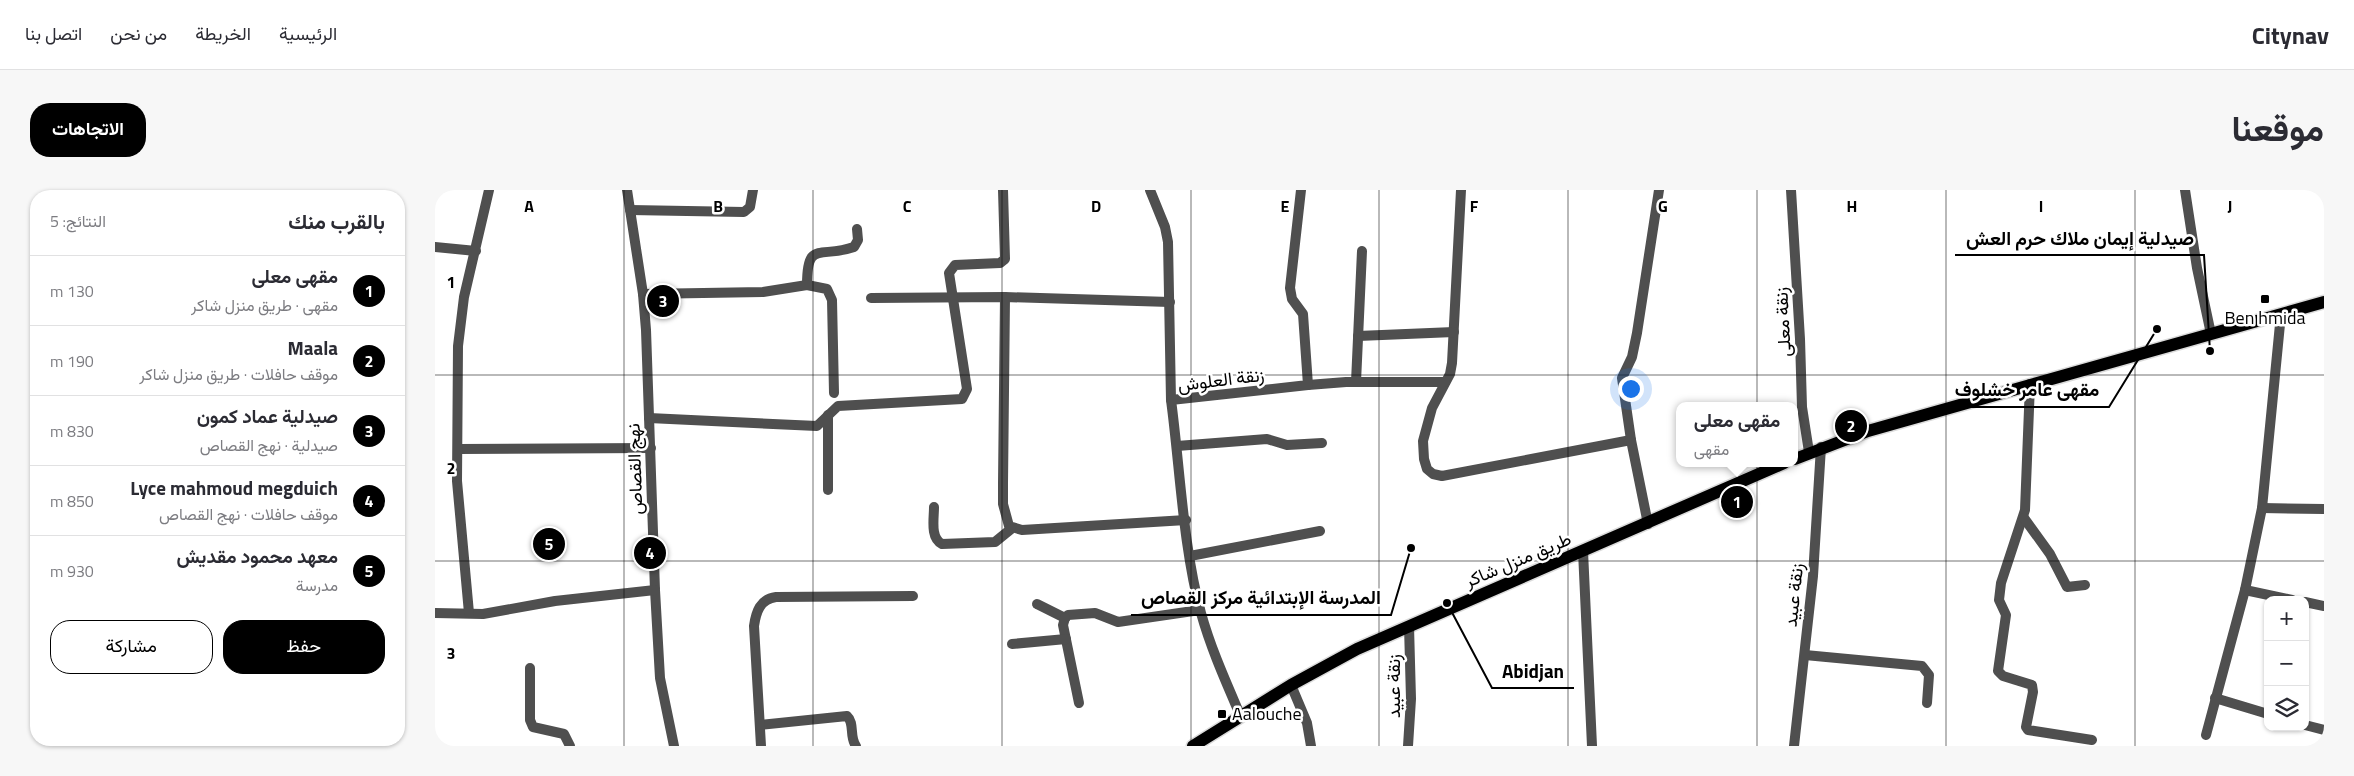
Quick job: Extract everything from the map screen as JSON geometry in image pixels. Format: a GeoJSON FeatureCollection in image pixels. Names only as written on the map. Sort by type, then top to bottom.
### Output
{"type":"FeatureCollection","features":[{"type":"Feature","properties":{"kind":"main road"},"geometry":{"type":"LineString","coordinates":[[1798,458],[1868,431],[2324,302]]}},
{"type":"Feature","properties":{"kind":"main road","name":"طريق منزل شاكر"},"geometry":{"type":"LineString","coordinates":[[1193,746],[1291,685],[1350,653],[1775,467]]}},
{"type":"Feature","properties":{"kind":"street"},"geometry":{"type":"LineString","coordinates":[[469,613],[457,481],[458,346],[465,297],[489,190]]}},
{"type":"Feature","properties":{"kind":"street","name":"نهج القصاص"},"geometry":{"type":"LineString","coordinates":[[627,190],[643,294],[660,678],[674,746]]}},
{"type":"Feature","properties":{"kind":"street"},"geometry":{"type":"LineString","coordinates":[[630,210],[744,212],[752,203],[753,190]]}},
{"type":"Feature","properties":{"kind":"street"},"geometry":{"type":"LineString","coordinates":[[649,418],[814,426],[819,425],[835,408],[842,405],[956,400],[965,397],[967,389],[949,273],[952,267],[1000,263],[1005,259],[1003,190]]}},
{"type":"Feature","properties":{"kind":"street"},"geometry":{"type":"LineString","coordinates":[[1301,190],[1290,288],[1292,298],[1303,314],[1308,385]]}},
{"type":"Feature","properties":{"kind":"street"},"geometry":{"type":"LineString","coordinates":[[1461,190],[1452,363],[1432,408],[1423,441],[1424,459],[1433,474],[1442,476],[1631,440]]}},
{"type":"Feature","properties":{"kind":"street"},"geometry":{"type":"LineString","coordinates":[[1647,524],[1631,440],[1622,378],[1631,357],[1637,333],[1659,190]]}},
{"type":"Feature","properties":{"kind":"street","name":"زنقة معلى"},"geometry":{"type":"LineString","coordinates":[[1791,190],[1801,339],[1802,407],[1815,450]]}},
{"type":"Feature","properties":{"kind":"street"},"geometry":{"type":"LineString","coordinates":[[2185,190],[2197,268],[2211,334]]}},
{"type":"Feature","properties":{"kind":"street"},"geometry":{"type":"LineString","coordinates":[[1155,192],[1167,235],[1171,400]]}},
{"type":"Feature","properties":{"kind":"street"},"geometry":{"type":"LineString","coordinates":[[807,285],[807,264],[810,257],[854,247],[858,240],[857,229]]}},
{"type":"Feature","properties":{"kind":"street"},"geometry":{"type":"LineString","coordinates":[[435,248],[476,251]]}},
{"type":"Feature","properties":{"kind":"street"},"geometry":{"type":"LineString","coordinates":[[1356,382],[1363,251]]}},
{"type":"Feature","properties":{"kind":"street"},"geometry":{"type":"LineString","coordinates":[[643,294],[763,292],[807,285],[827,289],[832,300],[834,393]]}},
{"type":"Feature","properties":{"kind":"street"},"geometry":{"type":"LineString","coordinates":[[871,298],[952,297],[1170,302]]}},
{"type":"Feature","properties":{"kind":"street"},"geometry":{"type":"LineString","coordinates":[[1005,298],[1003,504],[1007,522],[1011,528],[1022,530],[1186,520]]}},
{"type":"Feature","properties":{"kind":"street"},"geometry":{"type":"LineString","coordinates":[[2206,735],[2245,590],[2262,508],[2281,314]]}},
{"type":"Feature","properties":{"kind":"street"},"geometry":{"type":"LineString","coordinates":[[1358,336],[1454,332]]}},
{"type":"Feature","properties":{"kind":"street","name":"زنقة العلوش"},"geometry":{"type":"LineString","coordinates":[[1241,716],[1213,651],[1200,610],[1190,556],[1171,400],[1308,385],[1356,382],[1445,382]]}},
{"type":"Feature","properties":{"kind":"street"},"geometry":{"type":"LineString","coordinates":[[2030,384],[2024,518],[2001,583],[1999,600],[2006,615],[1998,671],[2003,676],[2031,685],[2033,692],[2026,727],[2028,730],[2092,740]]}},
{"type":"Feature","properties":{"kind":"street"},"geometry":{"type":"LineString","coordinates":[[828,415],[828,490]]}},
{"type":"Feature","properties":{"kind":"street"},"geometry":{"type":"LineString","coordinates":[[1177,446],[1267,439],[1287,445],[1322,443]]}},
{"type":"Feature","properties":{"kind":"street"},"geometry":{"type":"LineString","coordinates":[[458,449],[651,448]]}},
{"type":"Feature","properties":{"kind":"street","name":"زنقة عبيد"},"geometry":{"type":"LineString","coordinates":[[1793,746],[1813,576],[1815,450]]}},
{"type":"Feature","properties":{"kind":"street"},"geometry":{"type":"LineString","coordinates":[[934,507],[935,534],[939,542],[943,544],[995,542],[1011,528]]}},
{"type":"Feature","properties":{"kind":"street"},"geometry":{"type":"LineString","coordinates":[[2262,508],[2324,508]]}},
{"type":"Feature","properties":{"kind":"street"},"geometry":{"type":"LineString","coordinates":[[2024,518],[2050,554],[2063,582],[2071,588],[2085,585]]}},
{"type":"Feature","properties":{"kind":"street"},"geometry":{"type":"LineString","coordinates":[[1190,556],[1320,531]]}},
{"type":"Feature","properties":{"kind":"street"},"geometry":{"type":"LineString","coordinates":[[1583,551],[1592,746]]}},
{"type":"Feature","properties":{"kind":"street"},"geometry":{"type":"LineString","coordinates":[[435,612],[483,614],[555,601],[655,590]]}},
{"type":"Feature","properties":{"kind":"street"},"geometry":{"type":"LineString","coordinates":[[2245,590],[2273,596]]}},
{"type":"Feature","properties":{"kind":"street"},"geometry":{"type":"LineString","coordinates":[[761,746],[754,626],[755,615],[763,602],[769,598],[776,597],[913,596]]}},
{"type":"Feature","properties":{"kind":"street"},"geometry":{"type":"LineString","coordinates":[[2309,603],[2324,606]]}},
{"type":"Feature","properties":{"kind":"street"},"geometry":{"type":"LineString","coordinates":[[1037,604],[1065,618]]}},
{"type":"Feature","properties":{"kind":"street"},"geometry":{"type":"LineString","coordinates":[[1079,703],[1063,625],[1065,618],[1069,615],[1095,613],[1118,622],[1200,610]]}},
{"type":"Feature","properties":{"kind":"street","name":"زنقة عبيد"},"geometry":{"type":"LineString","coordinates":[[1409,626],[1411,699],[1409,746]]}},
{"type":"Feature","properties":{"kind":"street"},"geometry":{"type":"LineString","coordinates":[[1012,644],[1066,639]]}},
{"type":"Feature","properties":{"kind":"street"},"geometry":{"type":"LineString","coordinates":[[1805,654],[1922,666],[1929,675],[1927,702]]}},
{"type":"Feature","properties":{"kind":"street"},"geometry":{"type":"LineString","coordinates":[[530,668],[530,720],[533,727],[565,734],[569,746]]}},
{"type":"Feature","properties":{"kind":"street"},"geometry":{"type":"LineString","coordinates":[[1291,685],[1307,723],[1311,746]]}},
{"type":"Feature","properties":{"kind":"street"},"geometry":{"type":"LineString","coordinates":[[2215,698],[2264,713]]}},
{"type":"Feature","properties":{"kind":"street"},"geometry":{"type":"LineString","coordinates":[[760,725],[847,716],[850,719],[855,746]]}},
{"type":"Feature","properties":{"kind":"street"},"geometry":{"type":"LineString","coordinates":[[2309,726],[2324,730]]}},
{"type":"Feature","properties":{"kind":"place","name":"Ben hmida"},"geometry":{"type":"Point","coordinates":[2265,299]}},
{"type":"Feature","properties":{"kind":"place","name":"صيدلية عماد كمون"},"geometry":{"type":"Point","coordinates":[663,301]}},
{"type":"Feature","properties":{"kind":"place","name":"مقهى عامر خشلوف"},"geometry":{"type":"Point","coordinates":[2157,329]}},
{"type":"Feature","properties":{"kind":"place","name":"صيدلية إيمان ملاك حرم العش"},"geometry":{"type":"Point","coordinates":[2210,351]}},
{"type":"Feature","properties":{"kind":"place","name":"Maala"},"geometry":{"type":"Point","coordinates":[1851,426]}},
{"type":"Feature","properties":{"kind":"place","name":"مقهى معلى"},"geometry":{"type":"Point","coordinates":[1737,502]}},
{"type":"Feature","properties":{"kind":"place","name":"معهد محمود مقديش"},"geometry":{"type":"Point","coordinates":[549,544]}},
{"type":"Feature","properties":{"kind":"place","name":"المدرسة الإبتدائية مركز القصاص"},"geometry":{"type":"Point","coordinates":[1411,548]}},
{"type":"Feature","properties":{"kind":"place","name":"Lyce mahmoud megduich"},"geometry":{"type":"Point","coordinates":[650,553]}},
{"type":"Feature","properties":{"kind":"place","name":"Abidjan"},"geometry":{"type":"Point","coordinates":[1447,603]}},
{"type":"Feature","properties":{"kind":"place","name":"Aalouche"},"geometry":{"type":"Point","coordinates":[1222,714]}}]}
